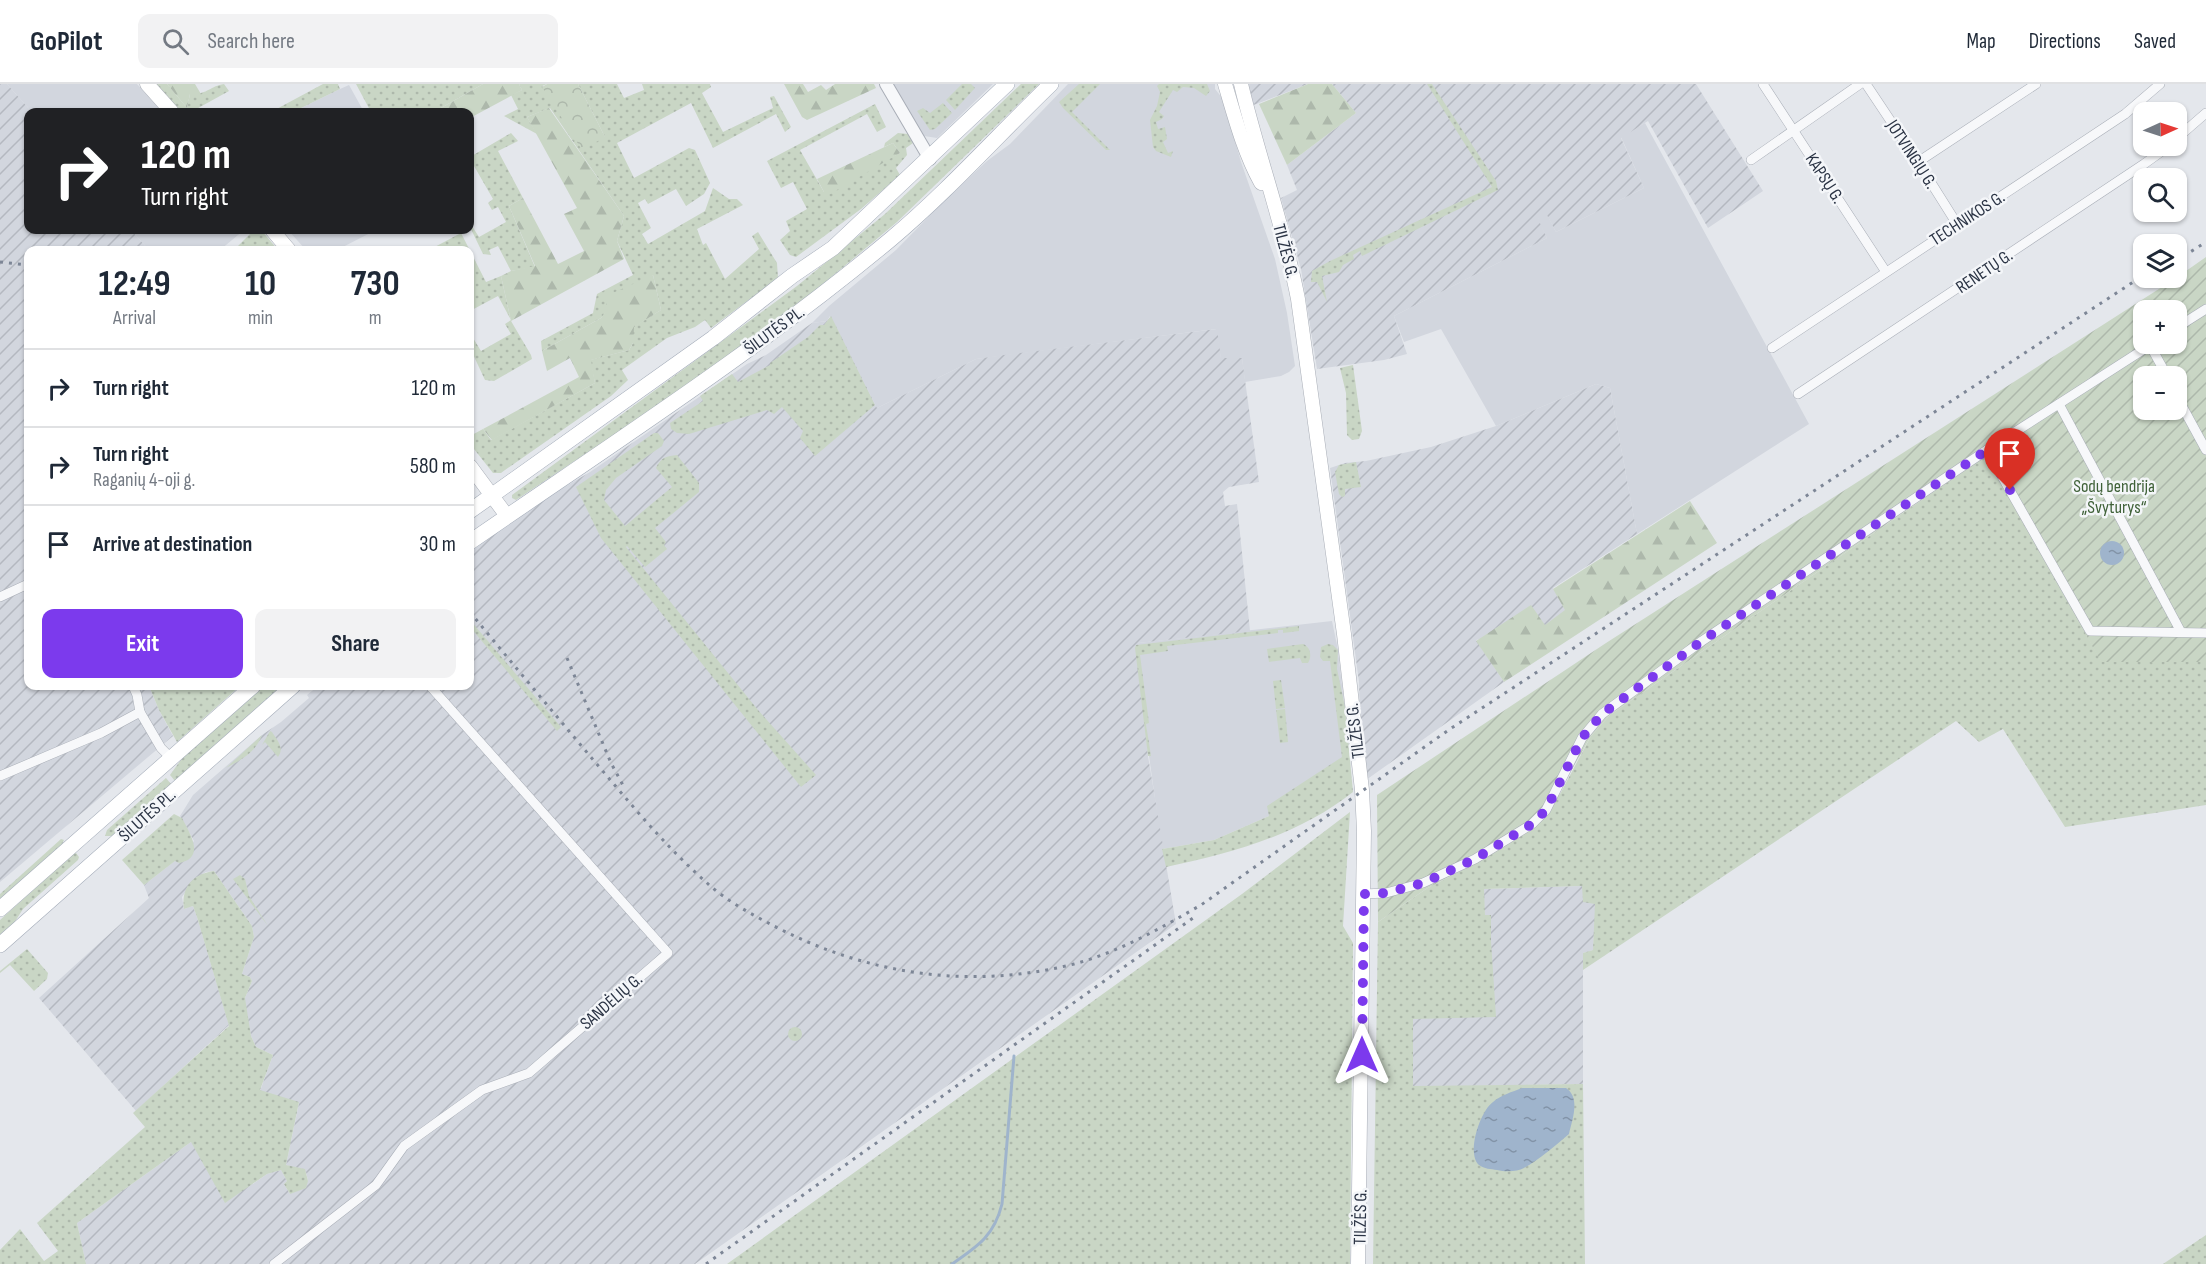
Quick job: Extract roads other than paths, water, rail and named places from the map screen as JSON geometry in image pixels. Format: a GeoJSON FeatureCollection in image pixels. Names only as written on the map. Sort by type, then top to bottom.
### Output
{"type":"FeatureCollection","features":[{"type":"Feature","properties":{"kind":"main road"},"geometry":{"type":"LineString","coordinates":[[147,84],[168,108]]}},
{"type":"Feature","properties":{"kind":"main road","name":"ŠILUTĖS PL."},"geometry":{"type":"LineString","coordinates":[[474,508],[713,338],[833,248],[1007,84]]}},
{"type":"Feature","properties":{"kind":"main road","name":"ŠILUTĖS PL."},"geometry":{"type":"LineString","coordinates":[[474,539],[801,311],[899,232],[1051,84]]}},
{"type":"Feature","properties":{"kind":"main road","name":"TILŽĖS G."},"geometry":{"type":"LineString","coordinates":[[1225,84],[1253,167],[1273,205]]}},
{"type":"Feature","properties":{"kind":"main road","name":"TILŽĖS G."},"geometry":{"type":"LineString","coordinates":[[1241,84],[1273,205],[1291,262],[1344,634],[1363,797],[1364,894],[1358,1264]]}},
{"type":"Feature","properties":{"kind":"main road"},"geometry":{"type":"LineString","coordinates":[[275,234],[286,246]]}},
{"type":"Feature","properties":{"kind":"main road"},"geometry":{"type":"LineString","coordinates":[[474,471],[507,516]]}},
{"type":"Feature","properties":{"kind":"main road","name":"ŠILUTĖS PL."},"geometry":{"type":"LineString","coordinates":[[0,909],[248,690]]}},
{"type":"Feature","properties":{"kind":"main road","name":"ŠILUTĖS PL."},"geometry":{"type":"LineString","coordinates":[[0,945],[288,690]]}},
{"type":"Feature","properties":{"kind":"main road"},"geometry":{"type":"LineString","coordinates":[[85,834],[103,854]]}},
{"type":"Feature","properties":{"kind":"street"},"geometry":{"type":"LineString","coordinates":[[886,84],[930,159]]}},
{"type":"Feature","properties":{"kind":"street","name":"KAPSŲ G."},"geometry":{"type":"LineString","coordinates":[[1764,84],[1886,272]]}},
{"type":"Feature","properties":{"kind":"street"},"geometry":{"type":"LineString","coordinates":[[1751,159],[1860,84]]}},
{"type":"Feature","properties":{"kind":"street","name":"JOTVINGIŲ G."},"geometry":{"type":"LineString","coordinates":[[1866,84],[1957,224]]}},
{"type":"Feature","properties":{"kind":"street"},"geometry":{"type":"LineString","coordinates":[[1918,162],[2036,84]]}},
{"type":"Feature","properties":{"kind":"street","name":"TECHNIKOS G."},"geometry":{"type":"LineString","coordinates":[[1772,348],[2126,114],[2160,84]]}},
{"type":"Feature","properties":{"kind":"street"},"geometry":{"type":"LineString","coordinates":[[2187,129],[2206,113]]}},
{"type":"Feature","properties":{"kind":"street","name":"RENETŲ G."},"geometry":{"type":"LineString","coordinates":[[1798,394],[2155,156]]}},
{"type":"Feature","properties":{"kind":"street"},"geometry":{"type":"LineString","coordinates":[[2187,321],[2206,309]]}},
{"type":"Feature","properties":{"kind":"street"},"geometry":{"type":"LineString","coordinates":[[1364,894],[1386,893],[1423,883],[1475,859],[1532,824],[1546,810],[1582,738],[1602,714],[1702,641],[1987,450],[2136,354]]}},
{"type":"Feature","properties":{"kind":"street"},"geometry":{"type":"LineString","coordinates":[[2058,404],[2181,632]]}},
{"type":"Feature","properties":{"kind":"street"},"geometry":{"type":"LineString","coordinates":[[2187,415],[2206,450]]}},
{"type":"Feature","properties":{"kind":"street"},"geometry":{"type":"LineString","coordinates":[[1987,450],[2090,631],[2206,633]]}},
{"type":"Feature","properties":{"kind":"street"},"geometry":{"type":"LineString","coordinates":[[0,597],[24,587]]}},
{"type":"Feature","properties":{"kind":"street"},"geometry":{"type":"LineString","coordinates":[[135,690],[140,712],[161,748],[171,758]]}},
{"type":"Feature","properties":{"kind":"street","name":"SANDĖLIŲ G."},"geometry":{"type":"LineString","coordinates":[[274,1264],[376,1185],[404,1146],[482,1089],[529,1073],[668,952],[434,690]]}},
{"type":"Feature","properties":{"kind":"street"},"geometry":{"type":"LineString","coordinates":[[0,776],[101,733],[140,712]]}},
{"type":"Feature","properties":{"kind":"water"},"geometry":{"type":"Polygon","coordinates":[[[2112,541],[2120,545],[2124,553],[2120,561],[2112,565],[2104,561],[2100,553],[2104,545],[2112,541]]]}},
{"type":"Feature","properties":{"kind":"water"},"geometry":{"type":"Polygon","coordinates":[[[1522,1088],[1566,1088],[1571,1092],[1574,1110],[1569,1134],[1542,1156],[1521,1169],[1504,1171],[1479,1165],[1475,1160],[1474,1143],[1484,1114],[1496,1100],[1522,1088]]]}},
{"type":"Feature","properties":{"kind":"waterway"},"geometry":{"type":"LineString","coordinates":[[952,1264],[984,1239],[999,1215],[1002,1204],[1014,1056]]}},
{"type":"Feature","properties":{"kind":"railway"},"geometry":{"type":"LineString","coordinates":[[2187,254],[2206,242]]}},
{"type":"Feature","properties":{"kind":"railway"},"geometry":{"type":"LineString","coordinates":[[0,262],[24,265]]}},
{"type":"Feature","properties":{"kind":"railway"},"geometry":{"type":"LineString","coordinates":[[474,617],[648,824],[706,882],[738,906],[810,943],[883,966],[921,973],[959,976],[997,976],[1035,972],[1074,964],[1107,953],[1155,931],[1201,905],[1450,729],[2133,282]]}},
{"type":"Feature","properties":{"kind":"railway"},"geometry":{"type":"LineString","coordinates":[[567,658],[611,763],[624,787]]}},
{"type":"Feature","properties":{"kind":"railway"},"geometry":{"type":"LineString","coordinates":[[706,1264],[1193,918]]}},
{"type":"Feature","properties":{"kind":"park label","name":"Sodų bendrija „Švyturys“"},"geometry":{"type":"Point","coordinates":[2114,496]}}]}
